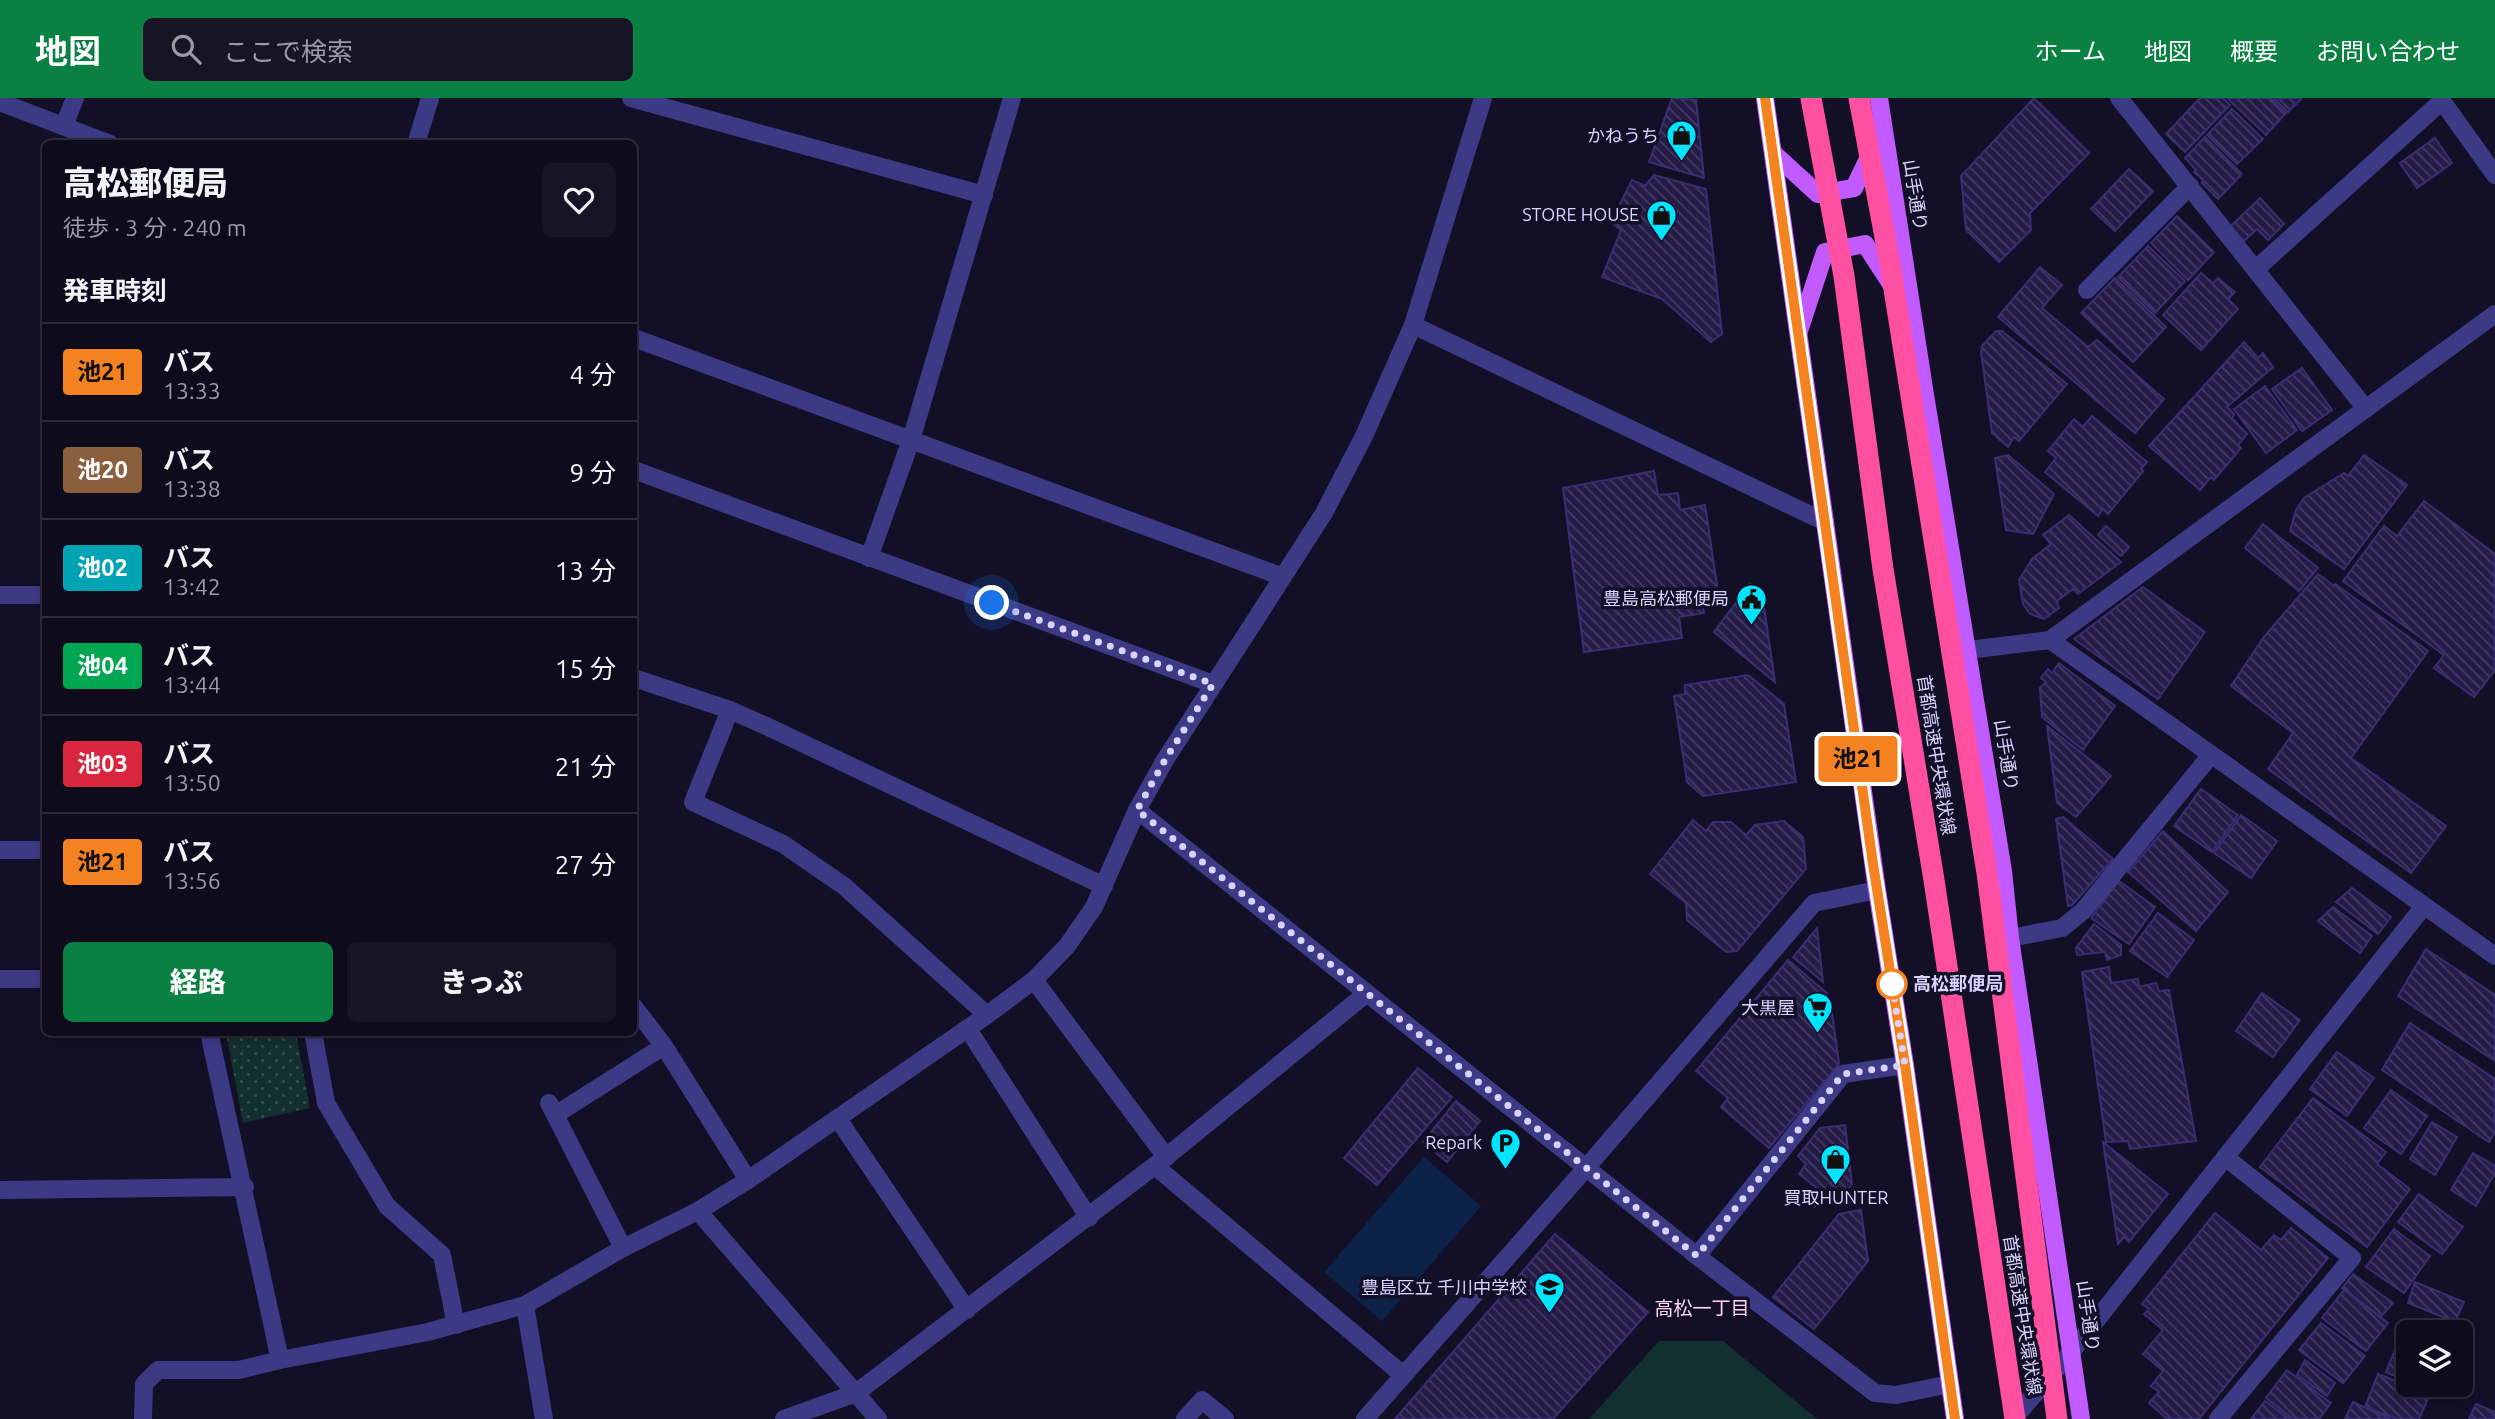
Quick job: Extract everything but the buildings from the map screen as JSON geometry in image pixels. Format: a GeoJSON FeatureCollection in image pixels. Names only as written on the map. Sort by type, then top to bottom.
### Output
{"type":"FeatureCollection","features":[{"type":"Feature","properties":{"kind":"highway","name":"首都高速中央環状線"},"geometry":{"type":"LineString","coordinates":[[1811,98],[1844,276],[1883,569],[1936,893],[2014,1419]]}},
{"type":"Feature","properties":{"kind":"highway","name":"首都高速中央環状線"},"geometry":{"type":"LineString","coordinates":[[1859,98],[1893,278],[1987,873],[2057,1419]]}},
{"type":"Feature","properties":{"kind":"main road"},"geometry":{"type":"LineString","coordinates":[[1765,98],[1955,1419]]}},
{"type":"Feature","properties":{"kind":"main road","name":"山手通り"},"geometry":{"type":"LineString","coordinates":[[1880,98],[2003,871],[2010,938],[2081,1419]]}},
{"type":"Feature","properties":{"kind":"main road"},"geometry":{"type":"LineString","coordinates":[[1773,153],[1818,194],[1854,188],[1883,125]]}},
{"type":"Feature","properties":{"kind":"main road"},"geometry":{"type":"LineString","coordinates":[[1798,334],[1825,251],[1865,244],[1913,317]]}},
{"type":"Feature","properties":{"kind":"street"},"geometry":{"type":"LineString","coordinates":[[64,126],[75,98]]}},
{"type":"Feature","properties":{"kind":"street"},"geometry":{"type":"LineString","coordinates":[[417,140],[430,98]]}},
{"type":"Feature","properties":{"kind":"street"},"geometry":{"type":"LineString","coordinates":[[631,98],[984,195]]}},
{"type":"Feature","properties":{"kind":"street"},"geometry":{"type":"LineString","coordinates":[[869,558],[911,440],[1012,98]]}},
{"type":"Feature","properties":{"kind":"street"},"geometry":{"type":"LineString","coordinates":[[2119,98],[2365,409]]}},
{"type":"Feature","properties":{"kind":"street"},"geometry":{"type":"LineString","coordinates":[[143,1419],[144,1384],[158,1370],[239,1370],[456,1325],[525,1305],[623,1248],[698,1211],[748,1180],[968,1029],[1034,980],[1067,946],[1094,906],[1137,810],[1165,760],[1324,513],[1364,436],[1413,325],[1480,99]]}},
{"type":"Feature","properties":{"kind":"street"},"geometry":{"type":"LineString","coordinates":[[2256,269],[2442,99],[2495,175]]}},
{"type":"Feature","properties":{"kind":"street"},"geometry":{"type":"LineString","coordinates":[[0,102],[100,140]]}},
{"type":"Feature","properties":{"kind":"street"},"geometry":{"type":"LineString","coordinates":[[2087,290],[2190,186]]}},
{"type":"Feature","properties":{"kind":"street"},"geometry":{"type":"LineString","coordinates":[[1968,650],[2050,640],[2495,314]]}},
{"type":"Feature","properties":{"kind":"street"},"geometry":{"type":"LineString","coordinates":[[1413,325],[1825,522]]}},
{"type":"Feature","properties":{"kind":"street"},"geometry":{"type":"LineString","coordinates":[[637,339],[1283,577]]}},
{"type":"Feature","properties":{"kind":"street"},"geometry":{"type":"LineString","coordinates":[[637,471],[1213,684]]}},
{"type":"Feature","properties":{"kind":"street"},"geometry":{"type":"LineString","coordinates":[[0,595],[42,595]]}},
{"type":"Feature","properties":{"kind":"street"},"geometry":{"type":"LineString","coordinates":[[2050,640],[2495,956]]}},
{"type":"Feature","properties":{"kind":"street"},"geometry":{"type":"LineString","coordinates":[[637,679],[764,724],[1104,886]]}},
{"type":"Feature","properties":{"kind":"street"},"geometry":{"type":"LineString","coordinates":[[730,710],[693,802],[783,844],[844,886],[987,1015]]}},
{"type":"Feature","properties":{"kind":"street"},"geometry":{"type":"LineString","coordinates":[[2010,938],[2062,928],[2083,911],[2211,755]]}},
{"type":"Feature","properties":{"kind":"street"},"geometry":{"type":"LineString","coordinates":[[1137,810],[1697,1256],[1875,1394],[1896,1395],[1950,1384]]}},
{"type":"Feature","properties":{"kind":"street"},"geometry":{"type":"LineString","coordinates":[[0,850],[42,850]]}},
{"type":"Feature","properties":{"kind":"street"},"geometry":{"type":"LineString","coordinates":[[1364,1419],[1586,1168],[1814,903],[1877,890]]}},
{"type":"Feature","properties":{"kind":"street"},"geometry":{"type":"LineString","coordinates":[[2014,1419],[2072,1351],[2424,906]]}},
{"type":"Feature","properties":{"kind":"street"},"geometry":{"type":"LineString","coordinates":[[0,979],[42,979]]}},
{"type":"Feature","properties":{"kind":"street"},"geometry":{"type":"LineString","coordinates":[[1034,980],[1161,1162],[1403,1375]]}},
{"type":"Feature","properties":{"kind":"street"},"geometry":{"type":"LineString","coordinates":[[784,1419],[856,1393],[1161,1162],[1367,993]]}},
{"type":"Feature","properties":{"kind":"street"},"geometry":{"type":"LineString","coordinates":[[637,1011],[663,1046],[748,1180]]}},
{"type":"Feature","properties":{"kind":"street"},"geometry":{"type":"LineString","coordinates":[[968,1029],[1089,1218]]}},
{"type":"Feature","properties":{"kind":"street"},"geometry":{"type":"LineString","coordinates":[[210,1036],[245,1188],[280,1360]]}},
{"type":"Feature","properties":{"kind":"street"},"geometry":{"type":"LineString","coordinates":[[314,1036],[326,1103],[387,1206],[442,1255],[456,1325]]}},
{"type":"Feature","properties":{"kind":"street"},"geometry":{"type":"LineString","coordinates":[[623,1248],[552,1109],[663,1046]]}},
{"type":"Feature","properties":{"kind":"street"},"geometry":{"type":"LineString","coordinates":[[1697,1256],[1843,1074],[1905,1065]]}},
{"type":"Feature","properties":{"kind":"street"},"geometry":{"type":"LineString","coordinates":[[838,1119],[967,1310]]}},
{"type":"Feature","properties":{"kind":"street"},"geometry":{"type":"LineString","coordinates":[[2218,1419],[2352,1258],[2225,1157]]}},
{"type":"Feature","properties":{"kind":"street"},"geometry":{"type":"LineString","coordinates":[[0,1189],[245,1188]]}},
{"type":"Feature","properties":{"kind":"street"},"geometry":{"type":"LineString","coordinates":[[698,1211],[878,1419]]}},
{"type":"Feature","properties":{"kind":"street"},"geometry":{"type":"LineString","coordinates":[[525,1305],[544,1419]]}},
{"type":"Feature","properties":{"kind":"street"},"geometry":{"type":"LineString","coordinates":[[1185,1419],[1202,1400],[1225,1419]]}},
{"type":"Feature","properties":{"kind":"green space"},"geometry":{"type":"Polygon","coordinates":[[[227,1036],[297,1036],[310,1108],[243,1123],[227,1036]]]}},
{"type":"Feature","properties":{"kind":"green space"},"geometry":{"type":"Polygon","coordinates":[[[1659,1341],[1723,1341],[1817,1419],[1589,1419],[1659,1341]]]}},
{"type":"Feature","properties":{"kind":"water"},"geometry":{"type":"Polygon","coordinates":[[[1424,1157],[1481,1206],[1382,1321],[1324,1272],[1424,1157]]]}},
{"type":"Feature","properties":{"kind":"bus line","name":"池21"},"geometry":{"type":"LineString","coordinates":[[1765,98],[1873,864],[1905,1065],[1955,1419]]}},
{"type":"Feature","properties":{"kind":"place","name":"かねうち"},"geometry":{"type":"Point","coordinates":[1682,163]}},
{"type":"Feature","properties":{"kind":"place","name":"STORE HOUSE"},"geometry":{"type":"Point","coordinates":[1662,242]}},
{"type":"Feature","properties":{"kind":"place","name":"豊島高松郵便局"},"geometry":{"type":"Point","coordinates":[1752,626]}},
{"type":"Feature","properties":{"kind":"place","name":"高松郵便局"},"geometry":{"type":"Point","coordinates":[1892,984]}},
{"type":"Feature","properties":{"kind":"place","name":"大黒屋"},"geometry":{"type":"Point","coordinates":[1818,1035]}},
{"type":"Feature","properties":{"kind":"place","name":"Repark"},"geometry":{"type":"Point","coordinates":[1505,1170]}},
{"type":"Feature","properties":{"kind":"place","name":"買取HUNTER"},"geometry":{"type":"Point","coordinates":[1836,1187]}},
{"type":"Feature","properties":{"kind":"place","name":"豊島区立 千川中学校"},"geometry":{"type":"Point","coordinates":[1550,1315]}},
{"type":"Feature","properties":{"kind":"district","name":"高松一丁目"},"geometry":{"type":"Point","coordinates":[1702,1308]}},
{"type":"Feature","properties":{"kind":"route"},"geometry":{"type":"LineString","coordinates":[[992,603],[1213,684],[1137,810],[1697,1256],[1843,1074],[1905,1065],[1892,984]]}}]}
